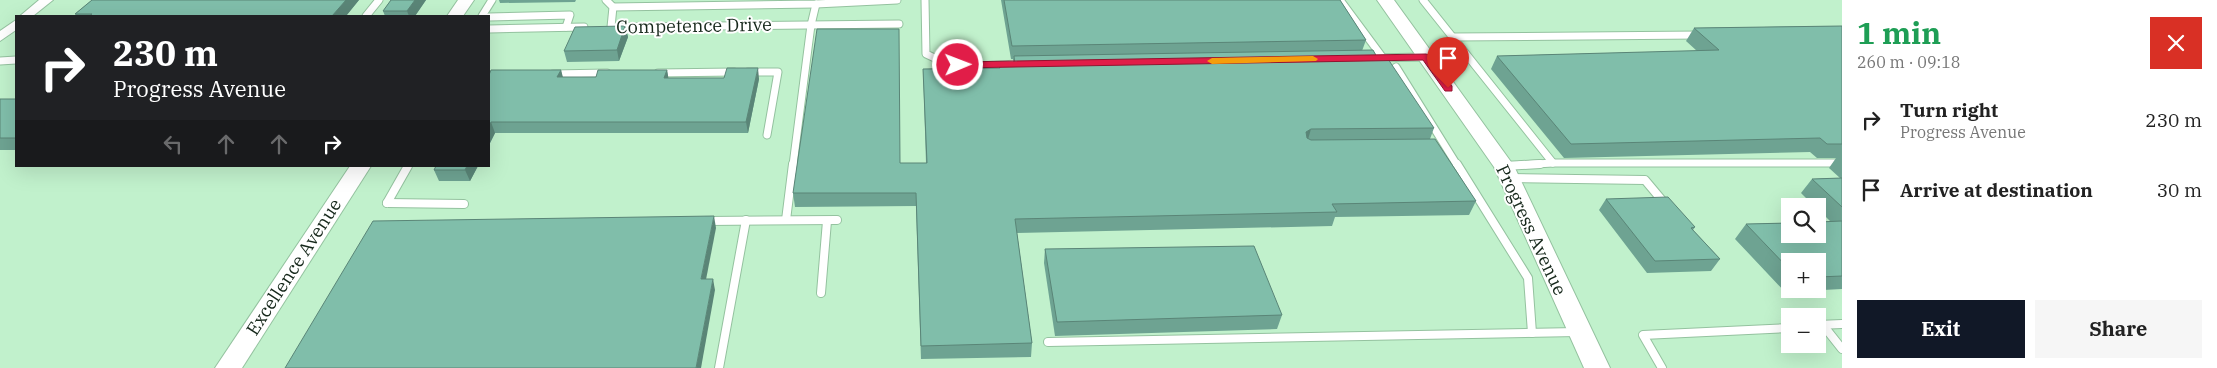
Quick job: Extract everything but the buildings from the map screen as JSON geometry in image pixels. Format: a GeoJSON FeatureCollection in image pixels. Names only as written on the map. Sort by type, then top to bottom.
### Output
{"type":"FeatureCollection","features":[{"type":"Feature","properties":{"kind":"street"},"geometry":{"type":"LineString","coordinates":[[27,15],[47,0]]}},
{"type":"Feature","properties":{"kind":"street"},"geometry":{"type":"LineString","coordinates":[[457,15],[466,0]]}},
{"type":"Feature","properties":{"kind":"street","name":"Progress Avenue"},"geometry":{"type":"LineString","coordinates":[[1386,0],[1506,172],[1596,368]]}},
{"type":"Feature","properties":{"kind":"street"},"geometry":{"type":"LineString","coordinates":[[0,37],[15,25]]}},
{"type":"Feature","properties":{"kind":"street","name":"Excellence Avenue"},"geometry":{"type":"LineString","coordinates":[[228,368],[360,167]]}},
{"type":"Feature","properties":{"kind":"lane"},"geometry":{"type":"LineString","coordinates":[[367,15],[379,0]]}},
{"type":"Feature","properties":{"kind":"lane"},"geometry":{"type":"LineString","coordinates":[[483,15],[492,0]]}},
{"type":"Feature","properties":{"kind":"lane"},"geometry":{"type":"LineString","coordinates":[[606,0],[613,7],[816,4],[897,0]]}},
{"type":"Feature","properties":{"kind":"lane"},"geometry":{"type":"LineString","coordinates":[[925,0],[926,54],[935,60],[958,65],[1027,64]]}},
{"type":"Feature","properties":{"kind":"lane"},"geometry":{"type":"LineString","coordinates":[[1340,0],[1383,58]]}},
{"type":"Feature","properties":{"kind":"lane"},"geometry":{"type":"LineString","coordinates":[[1423,0],[1553,163]]}},
{"type":"Feature","properties":{"kind":"lane"},"geometry":{"type":"LineString","coordinates":[[786,220],[811,25],[816,4]]}},
{"type":"Feature","properties":{"kind":"lane"},"geometry":{"type":"LineString","coordinates":[[611,26],[613,7]]}},
{"type":"Feature","properties":{"kind":"lane"},"geometry":{"type":"LineString","coordinates":[[490,17],[570,15],[566,27]]}},
{"type":"Feature","properties":{"kind":"lane","name":"Competence Drive"},"geometry":{"type":"LineString","coordinates":[[602,27],[899,24]]}},
{"type":"Feature","properties":{"kind":"lane","name":"Competence Drive"},"geometry":{"type":"LineString","coordinates":[[490,29],[593,27]]}},
{"type":"Feature","properties":{"kind":"lane"},"geometry":{"type":"LineString","coordinates":[[1452,36],[1712,34]]}},
{"type":"Feature","properties":{"kind":"lane"},"geometry":{"type":"LineString","coordinates":[[810,36],[819,36]]}},
{"type":"Feature","properties":{"kind":"lane"},"geometry":{"type":"LineString","coordinates":[[1363,58],[1426,57]]}},
{"type":"Feature","properties":{"kind":"lane"},"geometry":{"type":"LineString","coordinates":[[0,61],[15,60]]}},
{"type":"Feature","properties":{"kind":"lane"},"geometry":{"type":"LineString","coordinates":[[1396,67],[1448,147],[1528,278],[1532,333]]}},
{"type":"Feature","properties":{"kind":"lane"},"geometry":{"type":"LineString","coordinates":[[648,73],[778,72],[767,135]]}},
{"type":"Feature","properties":{"kind":"lane"},"geometry":{"type":"LineString","coordinates":[[549,74],[618,73]]}},
{"type":"Feature","properties":{"kind":"lane"},"geometry":{"type":"LineString","coordinates":[[1438,147],[1448,147]]}},
{"type":"Feature","properties":{"kind":"lane"},"geometry":{"type":"LineString","coordinates":[[1506,172],[1553,163],[1842,163]]}},
{"type":"Feature","properties":{"kind":"lane"},"geometry":{"type":"LineString","coordinates":[[407,167],[387,203],[464,204]]}},
{"type":"Feature","properties":{"kind":"lane"},"geometry":{"type":"LineString","coordinates":[[1506,172],[1645,180],[1673,213]]}},
{"type":"Feature","properties":{"kind":"lane"},"geometry":{"type":"LineString","coordinates":[[719,368],[746,220]]}},
{"type":"Feature","properties":{"kind":"lane"},"geometry":{"type":"LineString","coordinates":[[821,293],[828,220]]}},
{"type":"Feature","properties":{"kind":"lane"},"geometry":{"type":"LineString","coordinates":[[697,221],[837,220]]}},
{"type":"Feature","properties":{"kind":"lane"},"geometry":{"type":"LineString","coordinates":[[1826,325],[1842,324]]}},
{"type":"Feature","properties":{"kind":"lane"},"geometry":{"type":"LineString","coordinates":[[1662,368],[1643,335],[1781,328]]}},
{"type":"Feature","properties":{"kind":"lane"},"geometry":{"type":"LineString","coordinates":[[1048,342],[1579,332]]}},
{"type":"Feature","properties":{"kind":"lane"},"geometry":{"type":"LineString","coordinates":[[1826,332],[1842,350]]}},
{"type":"Feature","properties":{"kind":"slow traffic"},"geometry":{"type":"LineString","coordinates":[[1212,61],[1313,59]]}},
{"type":"Feature","properties":{"kind":"route"},"geometry":{"type":"LineString","coordinates":[[958,65],[1426,57],[1448,88]]}}]}
